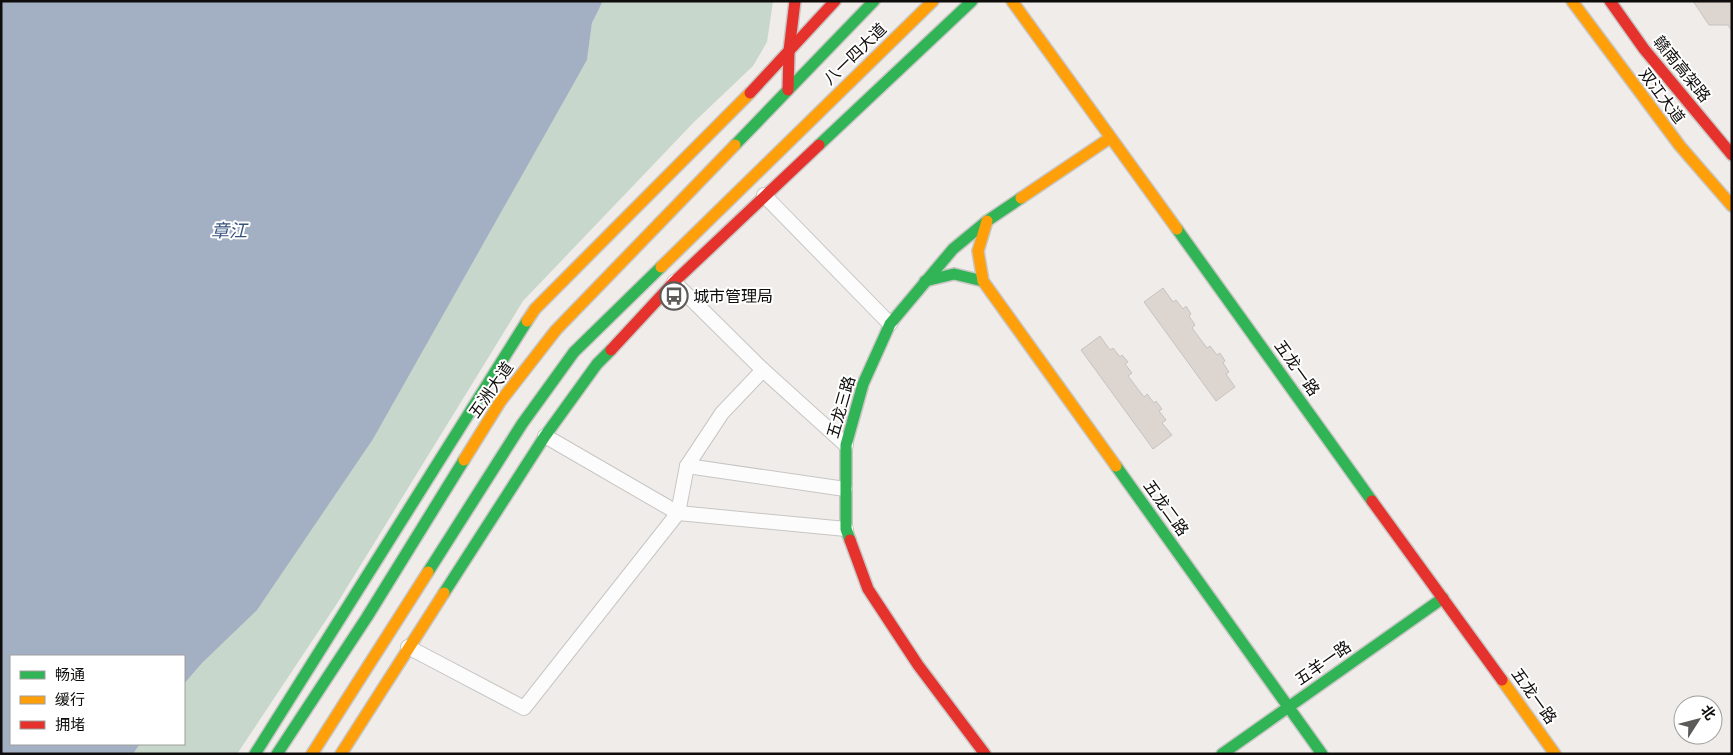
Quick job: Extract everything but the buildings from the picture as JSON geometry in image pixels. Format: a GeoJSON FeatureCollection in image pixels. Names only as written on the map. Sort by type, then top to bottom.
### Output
{"type":"FeatureCollection","features":[{"type":"Feature","properties":{"kind":"main road"},"geometry":{"type":"LineString","coordinates":[[788,90],[789,51],[794,1]]}},
{"type":"Feature","properties":{"kind":"main road"},"geometry":{"type":"LineString","coordinates":[[255,754],[535,309],[727,118],[836,1]]}},
{"type":"Feature","properties":{"kind":"main road","name":"八一四大道"},"geometry":{"type":"LineString","coordinates":[[788,90],[874,1]]}},
{"type":"Feature","properties":{"kind":"main road"},"geometry":{"type":"LineString","coordinates":[[788,90],[880,1]]}},
{"type":"Feature","properties":{"kind":"main road"},"geometry":{"type":"LineString","coordinates":[[312,754],[522,424],[574,352],[800,129],[924,1]]}},
{"type":"Feature","properties":{"kind":"main road","name":"八一四大道"},"geometry":{"type":"LineString","coordinates":[[800,129],[933,1]]}},
{"type":"Feature","properties":{"kind":"main road"},"geometry":{"type":"LineString","coordinates":[[341,754],[408,646],[546,436],[597,364],[674,282],[764,195],[972,1]]}},
{"type":"Feature","properties":{"kind":"main road","name":"五龙一路"},"geometry":{"type":"LineString","coordinates":[[1012,1],[1555,754]]}},
{"type":"Feature","properties":{"kind":"main road","name":"双江大道"},"geometry":{"type":"LineString","coordinates":[[1572,1],[1680,146],[1732,206]]}},
{"type":"Feature","properties":{"kind":"main road","name":"赣南高架路"},"geometry":{"type":"LineString","coordinates":[[1610,1],[1644,49],[1732,155]]}},
{"type":"Feature","properties":{"kind":"main road","name":"五洲大道"},"geometry":{"type":"LineString","coordinates":[[277,754],[367,617],[500,402],[556,330],[788,90]]}},
{"type":"Feature","properties":{"kind":"main road","name":"五龙三路"},"geometry":{"type":"LineString","coordinates":[[984,754],[918,665],[868,589],[846,529],[846,445],[864,384],[890,324],[924,281],[953,249],[987,222],[1110,138]]}},
{"type":"Feature","properties":{"kind":"main road"},"geometry":{"type":"LineString","coordinates":[[983,281],[978,251],[987,222]]}},
{"type":"Feature","properties":{"kind":"main road"},"geometry":{"type":"LineString","coordinates":[[924,281],[951,274],[968,275],[983,281]]}},
{"type":"Feature","properties":{"kind":"main road","name":"五龙二路"},"geometry":{"type":"LineString","coordinates":[[983,281],[1322,754]]}},
{"type":"Feature","properties":{"kind":"main road","name":"五羊一路"},"geometry":{"type":"LineString","coordinates":[[1222,754],[1443,598]]}},
{"type":"Feature","properties":{"kind":"street"},"geometry":{"type":"LineString","coordinates":[[764,195],[890,324]]}},
{"type":"Feature","properties":{"kind":"street"},"geometry":{"type":"LineString","coordinates":[[674,282],[763,370],[846,445]]}},
{"type":"Feature","properties":{"kind":"street"},"geometry":{"type":"LineString","coordinates":[[408,646],[524,708],[678,513],[687,466],[722,413],[763,370]]}},
{"type":"Feature","properties":{"kind":"street"},"geometry":{"type":"LineString","coordinates":[[546,436],[678,513],[846,529]]}},
{"type":"Feature","properties":{"kind":"street"},"geometry":{"type":"LineString","coordinates":[[687,466],[845,489]]}},
{"type":"Feature","properties":{"kind":"green space"},"geometry":{"type":"Polygon","coordinates":[[[603,1],[773,1],[767,42],[753,66],[694,122],[523,301],[338,602],[237,754],[133,754],[139,745],[185,745],[185,683],[203,662],[511,192],[587,60],[592,23],[603,1]]]}},
{"type":"Feature","properties":{"kind":"water","name":"章江"},"geometry":{"type":"Polygon","coordinates":[[[1,1],[603,1],[592,23],[587,60],[373,439],[257,610],[203,662],[185,683],[185,655],[10,655],[10,745],[139,745],[133,754],[1,754],[1,1]]]}},
{"type":"Feature","properties":{"kind":"traffic: fast"},"geometry":{"type":"LineString","coordinates":[[735,145],[874,1]]}},
{"type":"Feature","properties":{"kind":"traffic: fast"},"geometry":{"type":"LineString","coordinates":[[819,145],[972,1]]}},
{"type":"Feature","properties":{"kind":"traffic: fast"},"geometry":{"type":"LineString","coordinates":[[850,540],[846,529],[846,445],[863,384],[890,324],[953,249],[987,221],[1021,198]]}},
{"type":"Feature","properties":{"kind":"traffic: fast"},"geometry":{"type":"LineString","coordinates":[[1177,229],[1372,501]]}},
{"type":"Feature","properties":{"kind":"traffic: fast"},"geometry":{"type":"LineString","coordinates":[[428,572],[522,424],[574,352],[661,267]]}},
{"type":"Feature","properties":{"kind":"traffic: fast"},"geometry":{"type":"LineString","coordinates":[[925,281],[954,274],[983,281]]}},
{"type":"Feature","properties":{"kind":"traffic: fast"},"geometry":{"type":"LineString","coordinates":[[255,754],[527,321]]}},
{"type":"Feature","properties":{"kind":"traffic: fast"},"geometry":{"type":"LineString","coordinates":[[444,593],[545,436],[597,364],[611,350]]}},
{"type":"Feature","properties":{"kind":"traffic: fast"},"geometry":{"type":"LineString","coordinates":[[277,754],[367,617],[464,460]]}},
{"type":"Feature","properties":{"kind":"traffic: fast"},"geometry":{"type":"LineString","coordinates":[[1116,466],[1322,754]]}},
{"type":"Feature","properties":{"kind":"traffic: fast"},"geometry":{"type":"LineString","coordinates":[[1222,754],[1443,598]]}},
{"type":"Feature","properties":{"kind":"traffic: slow"},"geometry":{"type":"LineString","coordinates":[[661,267],[933,1]]}},
{"type":"Feature","properties":{"kind":"traffic: slow"},"geometry":{"type":"LineString","coordinates":[[1012,1],[1177,229]]}},
{"type":"Feature","properties":{"kind":"traffic: slow"},"geometry":{"type":"LineString","coordinates":[[1572,1],[1680,146],[1732,206]]}},
{"type":"Feature","properties":{"kind":"traffic: slow"},"geometry":{"type":"LineString","coordinates":[[527,321],[535,309],[750,93]]}},
{"type":"Feature","properties":{"kind":"traffic: slow"},"geometry":{"type":"LineString","coordinates":[[1021,198],[1110,138]]}},
{"type":"Feature","properties":{"kind":"traffic: slow"},"geometry":{"type":"LineString","coordinates":[[464,460],[500,402],[556,330],[735,145]]}},
{"type":"Feature","properties":{"kind":"traffic: slow"},"geometry":{"type":"LineString","coordinates":[[987,221],[978,251],[983,281],[1116,466]]}},
{"type":"Feature","properties":{"kind":"traffic: slow"},"geometry":{"type":"LineString","coordinates":[[312,754],[428,572]]}},
{"type":"Feature","properties":{"kind":"traffic: slow"},"geometry":{"type":"LineString","coordinates":[[341,754],[444,593]]}},
{"type":"Feature","properties":{"kind":"traffic: slow"},"geometry":{"type":"LineString","coordinates":[[1502,680],[1555,754]]}},
{"type":"Feature","properties":{"kind":"traffic: jam"},"geometry":{"type":"LineString","coordinates":[[788,90],[789,51],[795,1]]}},
{"type":"Feature","properties":{"kind":"traffic: jam"},"geometry":{"type":"LineString","coordinates":[[750,93],[835,1]]}},
{"type":"Feature","properties":{"kind":"traffic: jam"},"geometry":{"type":"LineString","coordinates":[[1610,1],[1644,49],[1732,155]]}},
{"type":"Feature","properties":{"kind":"traffic: jam"},"geometry":{"type":"LineString","coordinates":[[611,350],[674,282],[819,145]]}},
{"type":"Feature","properties":{"kind":"traffic: jam"},"geometry":{"type":"LineString","coordinates":[[1372,501],[1502,680]]}},
{"type":"Feature","properties":{"kind":"traffic: jam"},"geometry":{"type":"LineString","coordinates":[[850,540],[868,589],[918,665],[985,754]]}},
{"type":"Feature","properties":{"kind":"place","name":"城市管理局"},"geometry":{"type":"Point","coordinates":[674,296]}}]}
